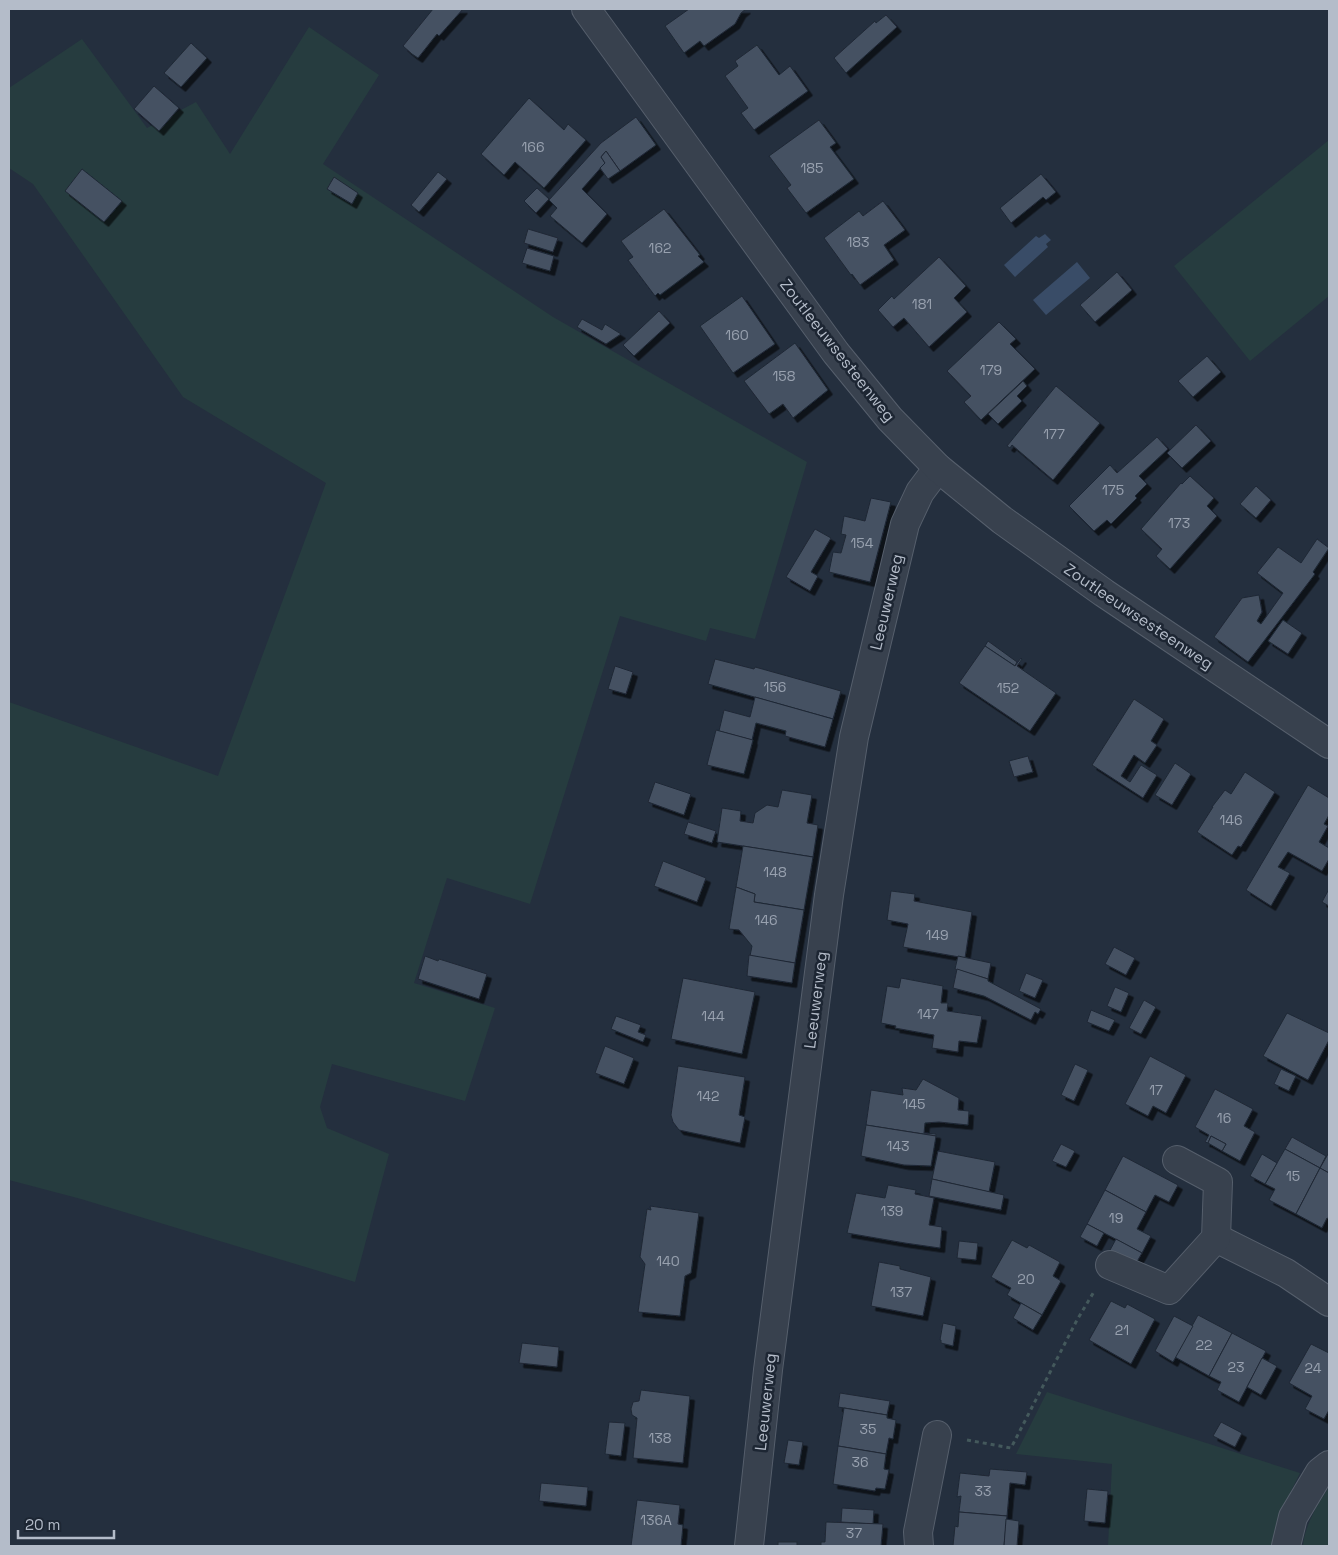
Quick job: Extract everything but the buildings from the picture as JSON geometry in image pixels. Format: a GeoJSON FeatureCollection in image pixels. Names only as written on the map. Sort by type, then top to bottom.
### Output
{"type":"FeatureCollection","features":[{"type":"Feature","properties":{"kind":"street","name":"Zoutleeuwsesteenweg"},"geometry":{"type":"LineString","coordinates":[[586,9],[836,353],[890,419],[938,468],[1002,520],[1104,593],[1329,744]]}},
{"type":"Feature","properties":{"kind":"street","name":"Leeuwerweg"},"geometry":{"type":"LineString","coordinates":[[749,1546],[768,1370],[809,1049],[829,895],[854,737],[905,524],[920,492],[938,468]]}},
{"type":"Feature","properties":{"kind":"street"},"geometry":{"type":"LineString","coordinates":[[1110,1265],[1169,1290],[1216,1238],[1218,1182],[1177,1160]]}},
{"type":"Feature","properties":{"kind":"street"},"geometry":{"type":"LineString","coordinates":[[1216,1238],[1286,1273],[1329,1302]]}},
{"type":"Feature","properties":{"kind":"street"},"geometry":{"type":"LineString","coordinates":[[919,1546],[918,1532],[936,1435]]}},
{"type":"Feature","properties":{"kind":"street"},"geometry":{"type":"LineString","coordinates":[[1286,1546],[1293,1517],[1320,1472],[1329,1465]]}},
{"type":"Feature","properties":{"kind":"path"},"geometry":{"type":"LineString","coordinates":[[936,1435],[1011,1448],[1078,1320],[1110,1265]]}},
{"type":"Feature","properties":{"kind":"green space"},"geometry":{"type":"Polygon","coordinates":[[[309,27],[379,75],[323,164],[553,317],[807,462],[755,639],[710,628],[706,641],[620,616],[530,904],[447,878],[414,983],[495,1008],[465,1101],[332,1064],[320,1107],[327,1128],[389,1154],[355,1282],[81,1199],[9,1180],[9,702],[218,776],[326,483],[183,397],[33,184],[9,168],[9,88],[82,39],[147,128],[196,102],[230,154],[309,27]]]}},
{"type":"Feature","properties":{"kind":"green space"},"geometry":{"type":"Polygon","coordinates":[[[1329,140],[1329,296],[1250,361],[1174,266],[1329,140]]]}},
{"type":"Feature","properties":{"kind":"green space"},"geometry":{"type":"Polygon","coordinates":[[[1047,1392],[1300,1473],[1291,1491],[1272,1546],[1108,1546],[1112,1464],[1016,1454],[1047,1392]]]}},
{"type":"Feature","properties":{"kind":"green space"},"geometry":{"type":"Polygon","coordinates":[[[1329,1487],[1329,1546],[1303,1546],[1309,1523],[1329,1487]]]}},
{"type":"Feature","properties":{"kind":"water"},"geometry":{"type":"Polygon","coordinates":[[[1045,234],[1051,240],[1046,244],[1048,247],[1015,277],[1004,265],[1036,236],[1039,238],[1045,234]]]}},
{"type":"Feature","properties":{"kind":"water"},"geometry":{"type":"Polygon","coordinates":[[[1077,262],[1090,278],[1046,315],[1033,300],[1077,262]]]}}]}
